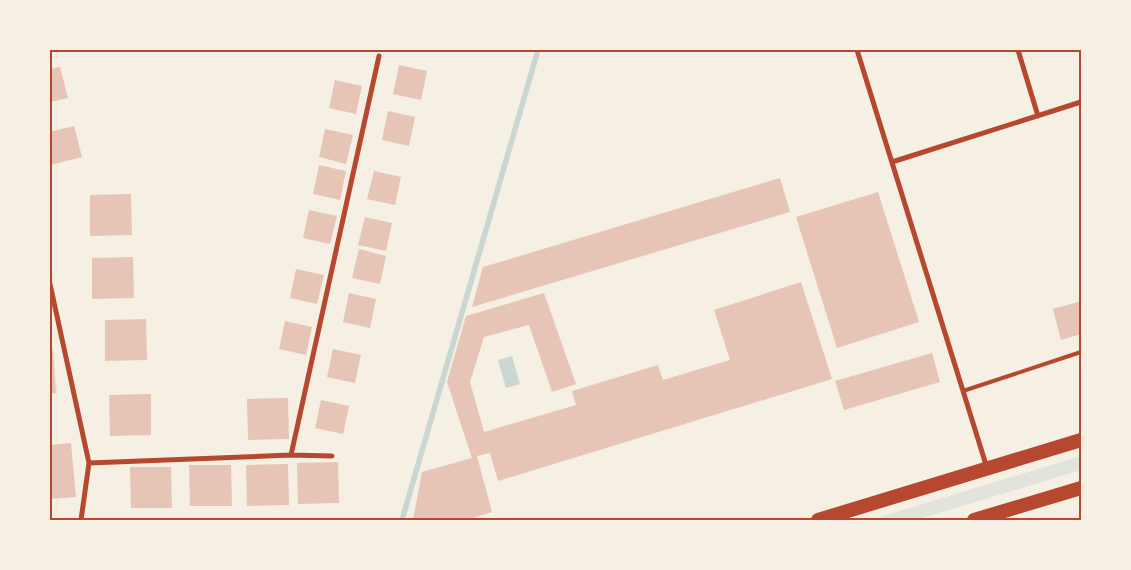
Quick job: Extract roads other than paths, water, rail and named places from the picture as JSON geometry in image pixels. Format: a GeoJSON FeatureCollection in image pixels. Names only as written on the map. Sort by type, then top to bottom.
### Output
{"type":"FeatureCollection","features":[{"type":"Feature","properties":{"kind":"highway"},"geometry":{"type":"LineString","coordinates":[[818,520],[1081,440]]}},
{"type":"Feature","properties":{"kind":"highway"},"geometry":{"type":"LineString","coordinates":[[974,520],[1081,488]]}},
{"type":"Feature","properties":{"kind":"street"},"geometry":{"type":"LineString","coordinates":[[857,50],[988,469]]}},
{"type":"Feature","properties":{"kind":"street"},"geometry":{"type":"LineString","coordinates":[[1018,50],[1038,116]]}},
{"type":"Feature","properties":{"kind":"street"},"geometry":{"type":"LineString","coordinates":[[291,455],[380,56]]}},
{"type":"Feature","properties":{"kind":"street"},"geometry":{"type":"LineString","coordinates":[[892,162],[1081,102]]}},
{"type":"Feature","properties":{"kind":"street"},"geometry":{"type":"LineString","coordinates":[[50,284],[89,463],[81,520]]}},
{"type":"Feature","properties":{"kind":"street"},"geometry":{"type":"LineString","coordinates":[[89,463],[291,455],[332,456]]}},
{"type":"Feature","properties":{"kind":"lane"},"geometry":{"type":"LineString","coordinates":[[964,391],[1081,352]]}},
{"type":"Feature","properties":{"kind":"waterway"},"geometry":{"type":"LineString","coordinates":[[402,520],[538,50]]}}]}
